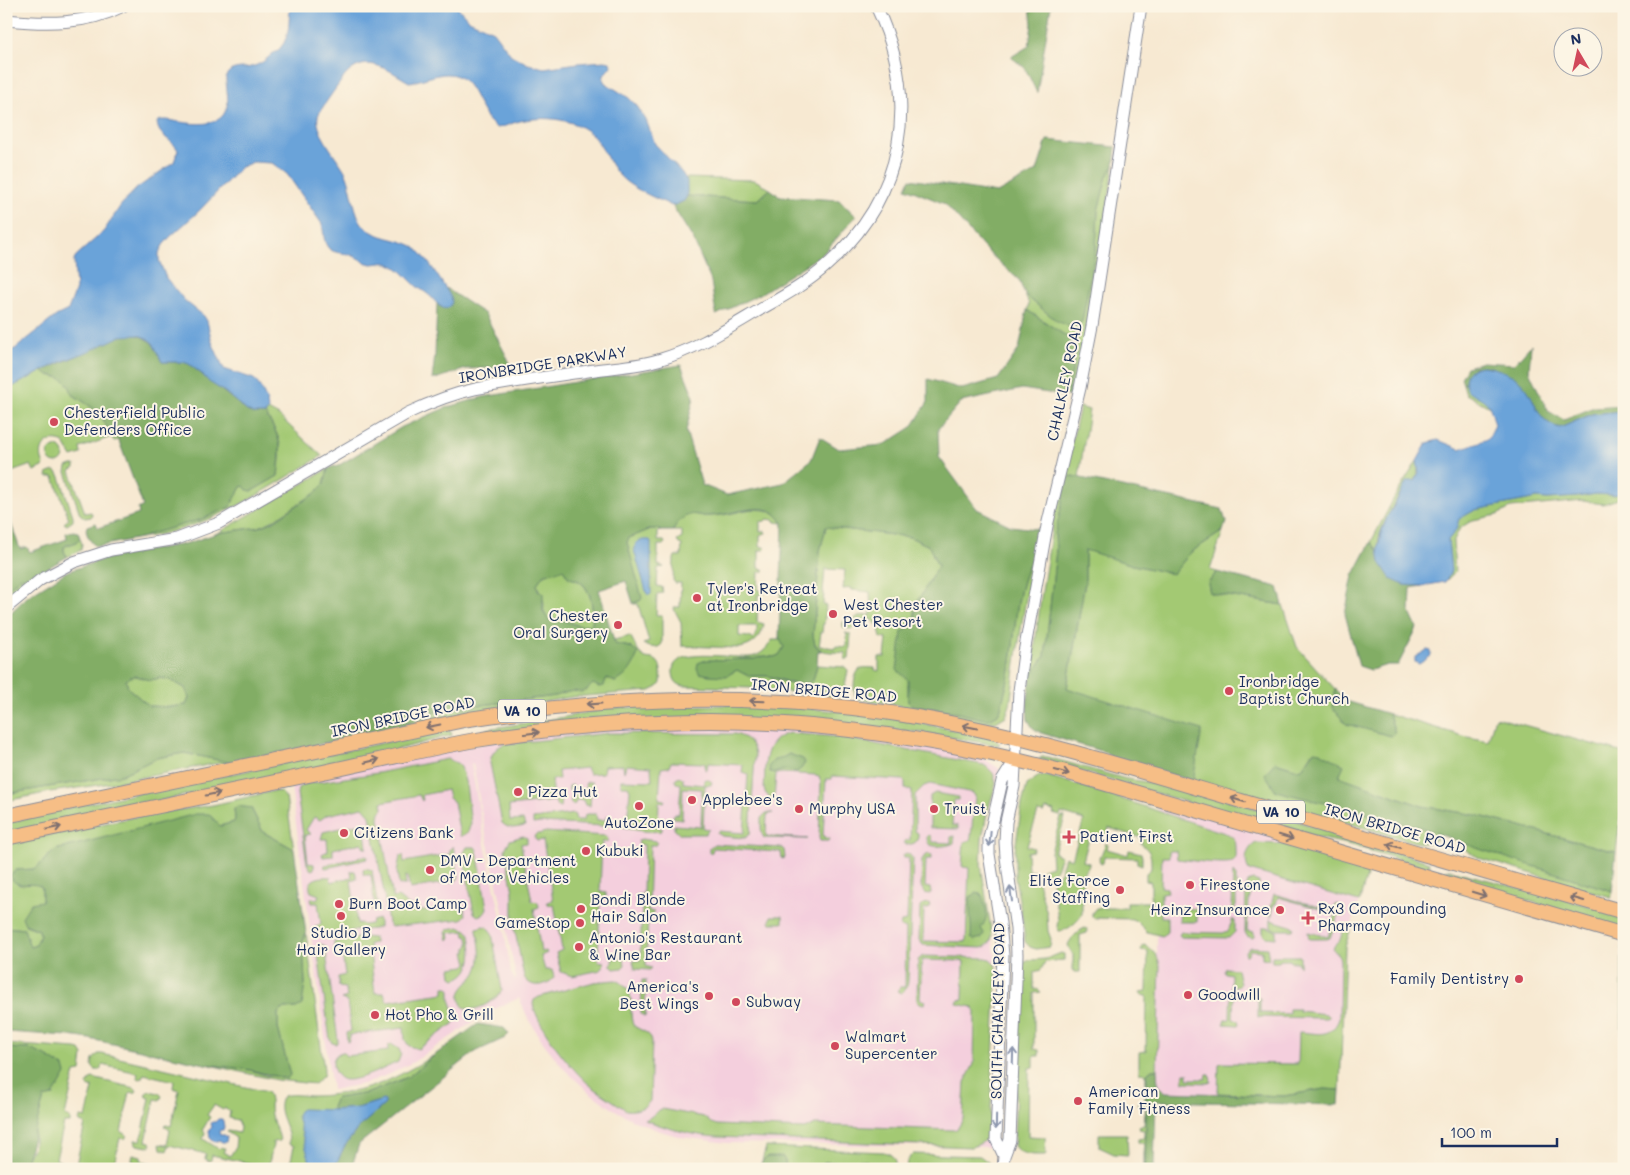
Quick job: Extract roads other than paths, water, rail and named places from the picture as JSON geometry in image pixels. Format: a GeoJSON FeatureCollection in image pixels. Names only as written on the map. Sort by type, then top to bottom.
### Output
{"type":"FeatureCollection","features":[{"type":"Feature","properties":{"kind":"main road","name":"IRON BRIDGE ROAD"},"geometry":{"type":"LineString","coordinates":[[6,816],[469,719],[579,705],[682,699],[783,702],[881,711],[1017,737],[1130,768],[1624,912]]}},
{"type":"Feature","properties":{"kind":"main road","name":"VA 10"},"geometry":{"type":"LineString","coordinates":[[6,838],[425,750],[514,735],[618,724],[713,721],[771,723],[842,729],[913,739],[1015,760],[1080,777],[1624,935]]}},
{"type":"Feature","properties":{"kind":"street"},"geometry":{"type":"LineString","coordinates":[[6,20],[40,23],[66,22],[103,15],[123,6]]}},
{"type":"Feature","properties":{"kind":"street","name":"IRONBRIDGE PARKWAY"},"geometry":{"type":"LineString","coordinates":[[6,608],[40,580],[74,562],[111,550],[177,539],[219,524],[408,413],[429,403],[474,389],[636,364],[674,355],[720,334],[810,279],[841,253],[866,222],[882,195],[894,159],[901,113],[899,76],[888,33],[876,6]]}},
{"type":"Feature","properties":{"kind":"street","name":"CHALKLEY ROAD"},"geometry":{"type":"LineString","coordinates":[[1015,760],[1019,691],[1024,653],[1047,526],[1080,388],[1092,326],[1141,6]]}},
{"type":"Feature","properties":{"kind":"street","name":"SOUTH CHALKLEY ROAD"},"geometry":{"type":"LineString","coordinates":[[1004,1156],[996,1139],[1002,939],[990,862],[989,838],[1002,781],[1015,760]]}},
{"type":"Feature","properties":{"kind":"street","name":"SOUTH CHALKLEY ROAD"},"geometry":{"type":"LineString","coordinates":[[1003,1169],[1004,1156],[1010,1140],[1017,955],[1016,929],[1006,857],[1006,822],[1014,786],[1015,760]]}},
{"type":"Feature","properties":{"kind":"water"},"geometry":{"type":"Polygon","coordinates":[[[290,6],[456,6],[469,20],[493,31],[511,55],[528,64],[544,68],[578,63],[610,62],[611,66],[604,75],[604,82],[629,98],[637,106],[646,120],[655,144],[687,181],[687,196],[684,201],[672,206],[635,188],[616,172],[591,134],[582,127],[571,123],[560,120],[537,119],[516,122],[497,128],[484,114],[470,88],[457,76],[442,74],[409,82],[385,68],[369,64],[361,65],[345,76],[322,108],[318,116],[320,130],[346,173],[360,221],[369,230],[381,236],[407,243],[418,250],[450,296],[452,302],[449,307],[446,309],[441,306],[395,266],[385,263],[371,264],[354,256],[334,252],[329,249],[325,241],[322,224],[287,174],[272,163],[253,162],[241,167],[199,211],[170,237],[159,253],[159,260],[166,278],[185,301],[204,316],[207,321],[212,342],[224,369],[254,379],[260,386],[267,403],[268,411],[265,414],[253,414],[247,411],[189,364],[183,362],[162,362],[153,343],[147,338],[138,335],[121,336],[58,363],[6,390],[6,352],[15,349],[56,316],[68,310],[76,289],[74,261],[76,256],[104,231],[121,205],[136,189],[174,162],[178,150],[159,131],[157,122],[167,120],[199,124],[218,120],[224,114],[227,104],[227,75],[234,69],[250,67],[260,63],[280,48],[288,33],[290,6]]]}},
{"type":"Feature","properties":{"kind":"water"},"geometry":{"type":"Polygon","coordinates":[[[1482,366],[1494,368],[1512,375],[1526,388],[1542,417],[1552,425],[1560,428],[1592,414],[1624,411],[1624,493],[1547,499],[1537,498],[1475,510],[1459,519],[1456,530],[1448,540],[1451,571],[1445,582],[1422,586],[1404,585],[1391,579],[1380,562],[1378,548],[1381,533],[1388,515],[1407,481],[1415,481],[1419,473],[1417,461],[1427,443],[1438,440],[1460,449],[1488,439],[1495,425],[1490,407],[1481,398],[1468,391],[1466,382],[1467,374],[1472,369],[1482,366]]]}},
{"type":"Feature","properties":{"kind":"water"},"geometry":{"type":"Polygon","coordinates":[[[650,540],[651,543],[650,595],[647,594],[634,550],[637,542],[650,540]]]}},
{"type":"Feature","properties":{"kind":"water"},"geometry":{"type":"Polygon","coordinates":[[[1427,650],[1431,651],[1431,656],[1419,664],[1415,662],[1415,657],[1427,650]]]}},
{"type":"Feature","properties":{"kind":"water"},"geometry":{"type":"Polygon","coordinates":[[[383,1100],[385,1104],[358,1128],[344,1147],[334,1169],[312,1169],[297,1116],[299,1111],[302,1109],[333,1110],[358,1108],[383,1100]]]}},
{"type":"Feature","properties":{"kind":"water"},"geometry":{"type":"Polygon","coordinates":[[[218,1119],[223,1121],[223,1130],[219,1132],[220,1135],[227,1137],[226,1142],[219,1140],[214,1142],[210,1138],[209,1130],[212,1127],[211,1124],[218,1119]]]}},
{"type":"Feature","properties":{"kind":"place","name":"Chesterfield Public Defenders Office"},"geometry":{"type":"Point","coordinates":[54,422]}},
{"type":"Feature","properties":{"kind":"place","name":"Tyler's Retreat at Ironbridge"},"geometry":{"type":"Point","coordinates":[697,598]}},
{"type":"Feature","properties":{"kind":"place","name":"West Chester Pet Resort"},"geometry":{"type":"Point","coordinates":[833,614]}},
{"type":"Feature","properties":{"kind":"place","name":"Chester Oral Surgery"},"geometry":{"type":"Point","coordinates":[618,625]}},
{"type":"Feature","properties":{"kind":"place","name":"Ironbridge Baptist Church"},"geometry":{"type":"Point","coordinates":[1229,691]}},
{"type":"Feature","properties":{"kind":"place","name":"Pizza Hut"},"geometry":{"type":"Point","coordinates":[518,792]}},
{"type":"Feature","properties":{"kind":"place","name":"Applebee's"},"geometry":{"type":"Point","coordinates":[692,800]}},
{"type":"Feature","properties":{"kind":"place","name":"AutoZone"},"geometry":{"type":"Point","coordinates":[639,806]}},
{"type":"Feature","properties":{"kind":"place","name":"Murphy USA"},"geometry":{"type":"Point","coordinates":[799,809]}},
{"type":"Feature","properties":{"kind":"place","name":"Truist"},"geometry":{"type":"Point","coordinates":[934,809]}},
{"type":"Feature","properties":{"kind":"place","name":"Citizens Bank"},"geometry":{"type":"Point","coordinates":[344,833]}},
{"type":"Feature","properties":{"kind":"place","name":"Patient First"},"geometry":{"type":"Point","coordinates":[1069,837]}},
{"type":"Feature","properties":{"kind":"place","name":"Kubuki"},"geometry":{"type":"Point","coordinates":[586,851]}},
{"type":"Feature","properties":{"kind":"place","name":"DMV - Department of Motor Vehicles"},"geometry":{"type":"Point","coordinates":[430,870]}},
{"type":"Feature","properties":{"kind":"place","name":"Firestone"},"geometry":{"type":"Point","coordinates":[1190,885]}},
{"type":"Feature","properties":{"kind":"place","name":"Elite Force Staffing"},"geometry":{"type":"Point","coordinates":[1120,890]}},
{"type":"Feature","properties":{"kind":"place","name":"Burn Boot Camp"},"geometry":{"type":"Point","coordinates":[339,904]}},
{"type":"Feature","properties":{"kind":"place","name":"Bondi Blonde Hair Salon"},"geometry":{"type":"Point","coordinates":[581,909]}},
{"type":"Feature","properties":{"kind":"place","name":"Heinz Insurance"},"geometry":{"type":"Point","coordinates":[1280,910]}},
{"type":"Feature","properties":{"kind":"place","name":"Studio B Hair Gallery"},"geometry":{"type":"Point","coordinates":[341,916]}},
{"type":"Feature","properties":{"kind":"place","name":"Rx3 Compounding Pharmacy"},"geometry":{"type":"Point","coordinates":[1308,918]}},
{"type":"Feature","properties":{"kind":"place","name":"GameStop"},"geometry":{"type":"Point","coordinates":[580,923]}},
{"type":"Feature","properties":{"kind":"place","name":"Antonio's Restaurant & Wine Bar"},"geometry":{"type":"Point","coordinates":[579,947]}},
{"type":"Feature","properties":{"kind":"place","name":"Family Dentistry"},"geometry":{"type":"Point","coordinates":[1519,979]}},
{"type":"Feature","properties":{"kind":"place","name":"Goodwill"},"geometry":{"type":"Point","coordinates":[1188,995]}},
{"type":"Feature","properties":{"kind":"place","name":"America's Best Wings"},"geometry":{"type":"Point","coordinates":[709,996]}},
{"type":"Feature","properties":{"kind":"place","name":"Subway"},"geometry":{"type":"Point","coordinates":[736,1002]}},
{"type":"Feature","properties":{"kind":"place","name":"Hot Pho & Grill"},"geometry":{"type":"Point","coordinates":[375,1015]}},
{"type":"Feature","properties":{"kind":"place","name":"Walmart Supercenter"},"geometry":{"type":"Point","coordinates":[835,1046]}},
{"type":"Feature","properties":{"kind":"place","name":"American Family Fitness"},"geometry":{"type":"Point","coordinates":[1078,1101]}}]}
